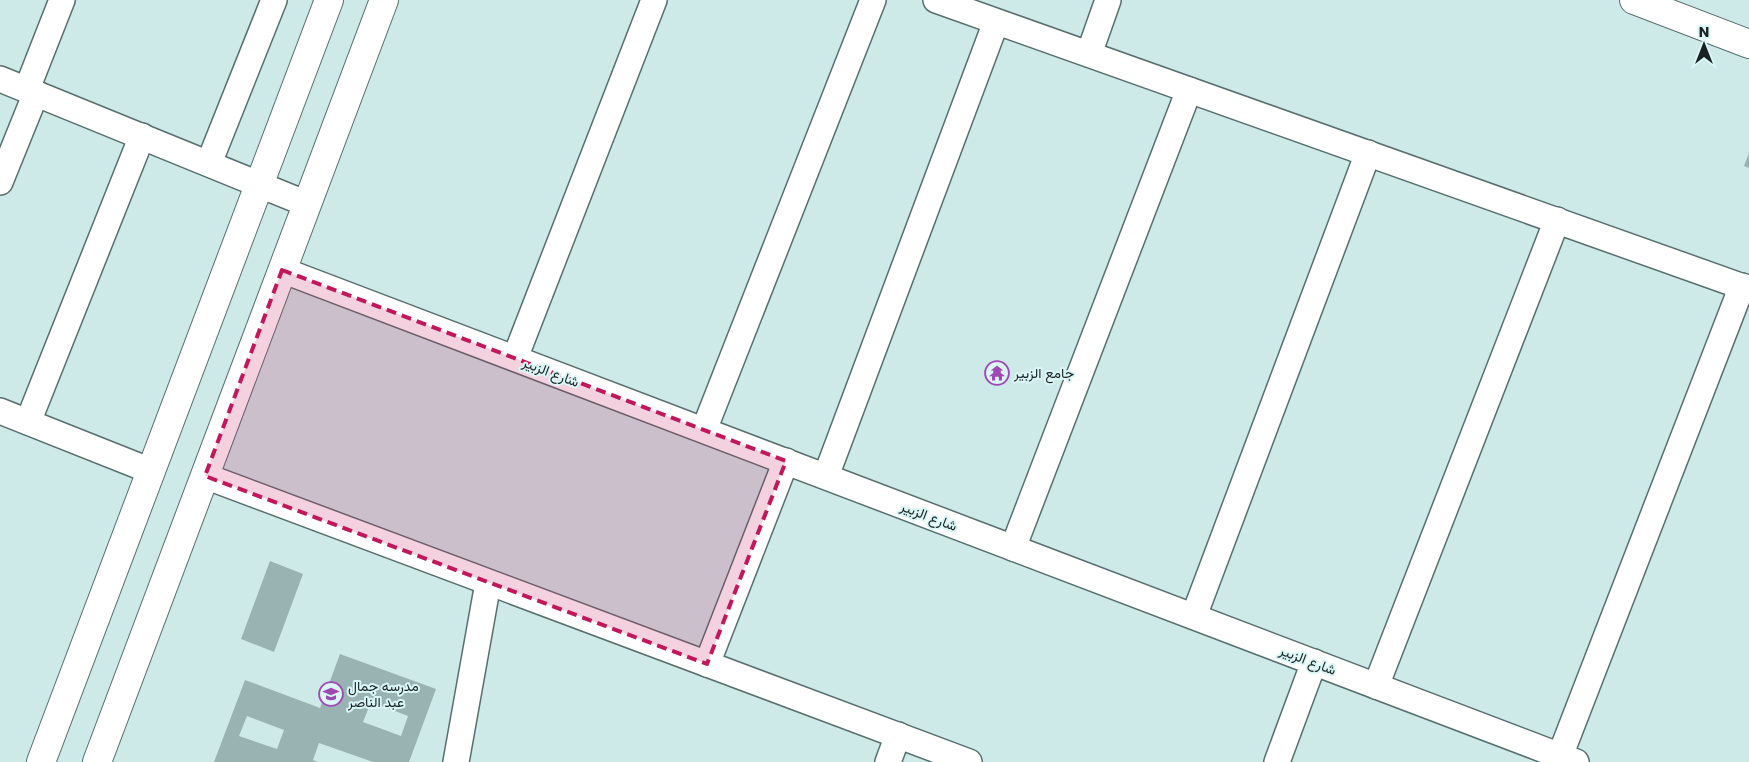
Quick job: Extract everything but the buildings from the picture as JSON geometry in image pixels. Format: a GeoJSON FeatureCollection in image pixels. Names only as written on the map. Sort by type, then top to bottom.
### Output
{"type":"FeatureCollection","features":[{"type":"Feature","properties":{"kind":"street"},"geometry":{"type":"LineString","coordinates":[[0,182],[62,0]]}},
{"type":"Feature","properties":{"kind":"street"},"geometry":{"type":"LineString","coordinates":[[209,163],[274,0]]}},
{"type":"Feature","properties":{"kind":"street"},"geometry":{"type":"LineString","coordinates":[[41,762],[330,0]]}},
{"type":"Feature","properties":{"kind":"street"},"geometry":{"type":"LineString","coordinates":[[97,762],[384,0]]}},
{"type":"Feature","properties":{"kind":"street"},"geometry":{"type":"LineString","coordinates":[[516,358],[654,0]]}},
{"type":"Feature","properties":{"kind":"street"},"geometry":{"type":"LineString","coordinates":[[704,430],[873,0]]}},
{"type":"Feature","properties":{"kind":"street"},"geometry":{"type":"LineString","coordinates":[[936,0],[1746,288],[1568,759]]}},
{"type":"Feature","properties":{"kind":"street"},"geometry":{"type":"LineString","coordinates":[[1089,54],[1108,0]]}},
{"type":"Feature","properties":{"kind":"street"},"geometry":{"type":"LineString","coordinates":[[1634,0],[1749,44]]}},
{"type":"Feature","properties":{"kind":"street"},"geometry":{"type":"LineString","coordinates":[[826,476],[996,22]]}},
{"type":"Feature","properties":{"kind":"street"},"geometry":{"type":"LineString","coordinates":[[0,79],[307,204]]}},
{"type":"Feature","properties":{"kind":"street"},"geometry":{"type":"LineString","coordinates":[[1013,548],[1189,90]]}},
{"type":"Feature","properties":{"kind":"street"},"geometry":{"type":"LineString","coordinates":[[28,422],[142,136]]}},
{"type":"Feature","properties":{"kind":"street"},"geometry":{"type":"LineString","coordinates":[[1194,616],[1368,153]]}},
{"type":"Feature","properties":{"kind":"street"},"geometry":{"type":"LineString","coordinates":[[1376,686],[1557,220]]}},
{"type":"Feature","properties":{"kind":"street","name":"شارع الزبير"},"geometry":{"type":"LineString","coordinates":[[282,270],[1568,759]]}},
{"type":"Feature","properties":{"kind":"street"},"geometry":{"type":"LineString","coordinates":[[0,411],[151,471]]}},
{"type":"Feature","properties":{"kind":"street"},"geometry":{"type":"LineString","coordinates":[[707,664],[786,461]]}},
{"type":"Feature","properties":{"kind":"street"},"geometry":{"type":"LineString","coordinates":[[205,476],[969,762]]}},
{"type":"Feature","properties":{"kind":"street"},"geometry":{"type":"LineString","coordinates":[[456,762],[488,583]]}},
{"type":"Feature","properties":{"kind":"street"},"geometry":{"type":"LineString","coordinates":[[1277,762],[1314,662]]}},
{"type":"Feature","properties":{"kind":"street"},"geometry":{"type":"LineString","coordinates":[[888,762],[898,735]]}},
{"type":"Feature","properties":{"kind":"highlighted area"},"geometry":{"type":"Polygon","coordinates":[[[282,270],[786,461],[707,664],[205,476],[282,270]]]}},
{"type":"Feature","properties":{"kind":"place","name":"جامع الزبير"},"geometry":{"type":"Point","coordinates":[997,373]}},
{"type":"Feature","properties":{"kind":"place","name":"مدرسه جمال عبد الناصر"},"geometry":{"type":"Point","coordinates":[331,694]}}]}
